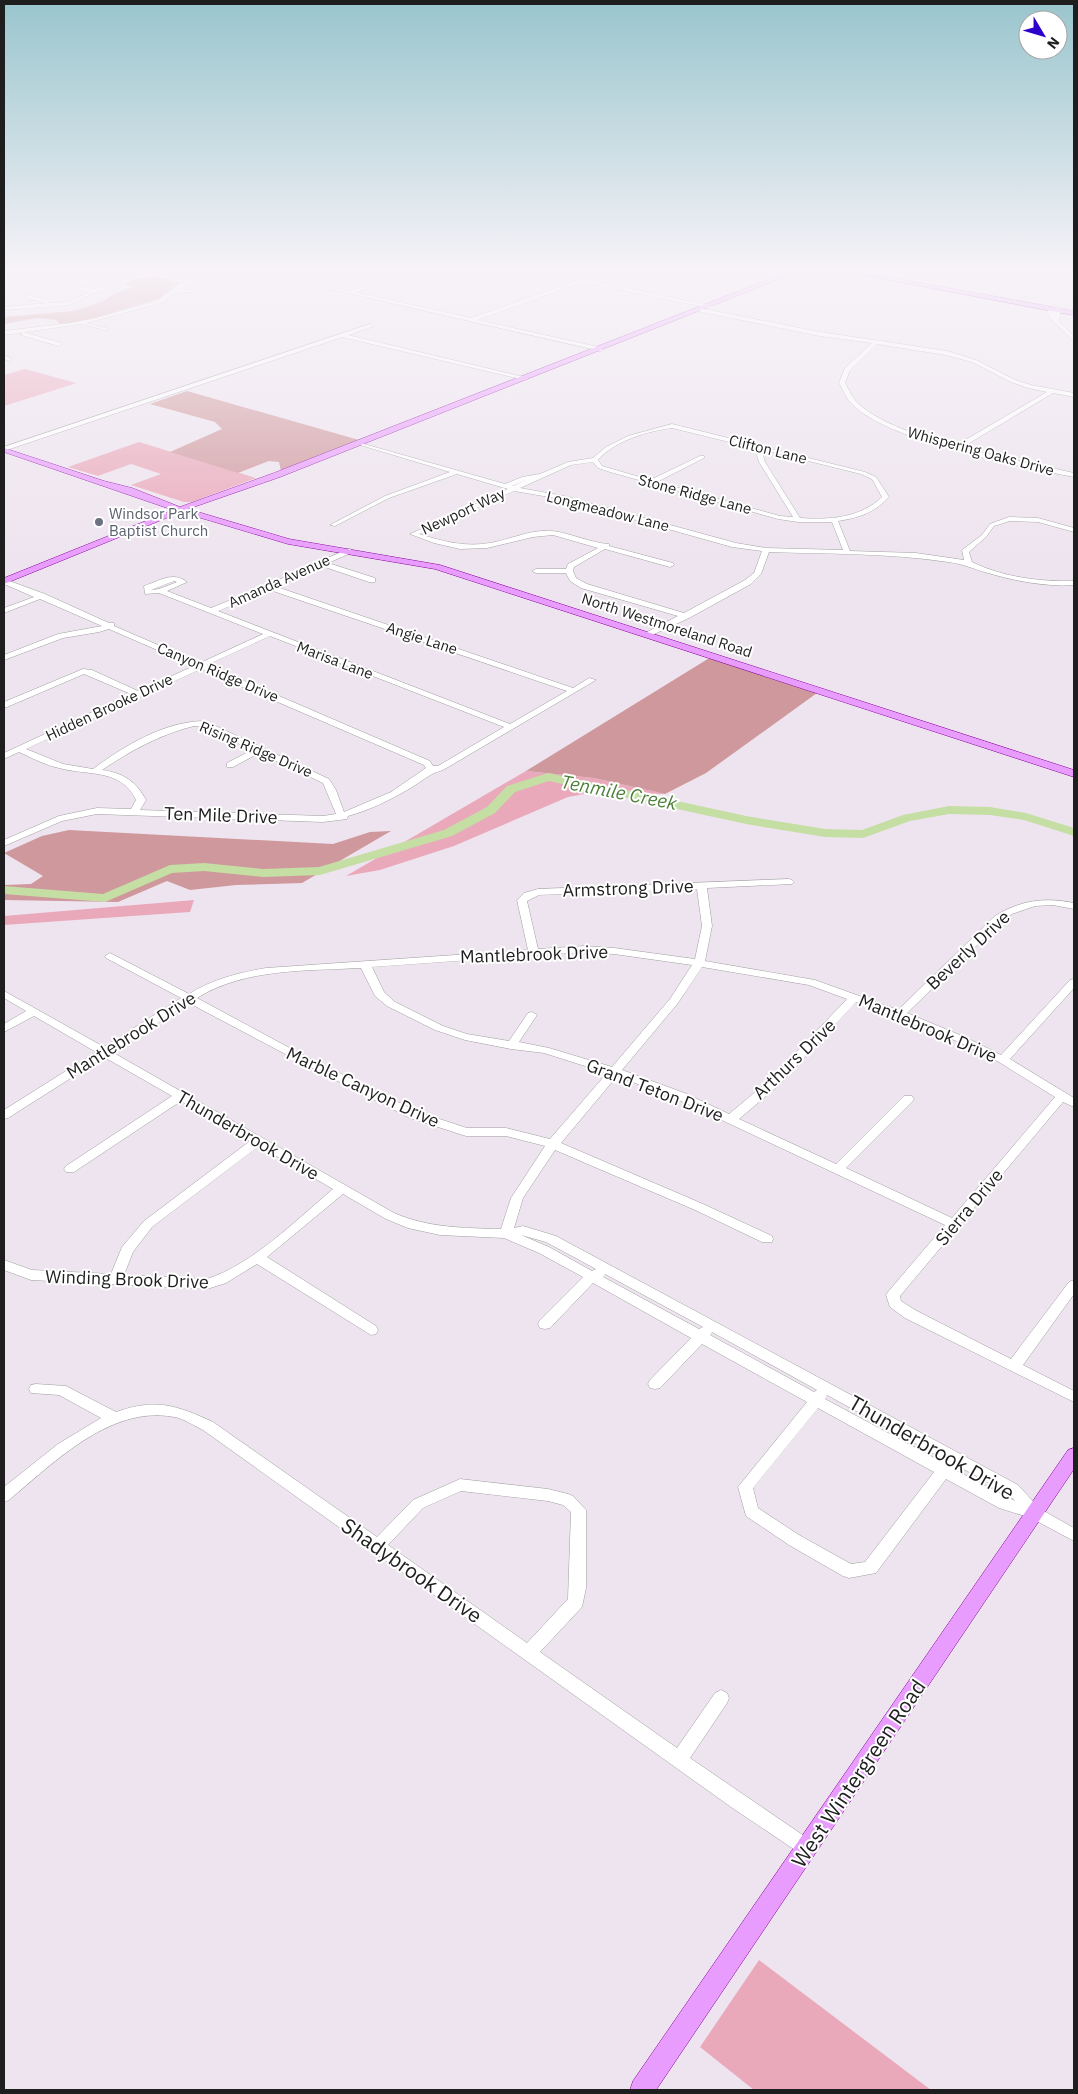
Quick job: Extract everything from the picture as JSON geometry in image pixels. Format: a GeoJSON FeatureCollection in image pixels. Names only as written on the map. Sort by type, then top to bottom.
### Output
{"type":"FeatureCollection","features":[{"type":"Feature","properties":{"kind":"main road"},"geometry":{"type":"LineString","coordinates":[[4,581],[552,368]]}},
{"type":"Feature","properties":{"kind":"main road","name":"North Westmoreland Road"},"geometry":{"type":"LineString","coordinates":[[4,450],[238,525],[244,529],[288,540],[437,567],[1074,774]]}},
{"type":"Feature","properties":{"kind":"main road"},"geometry":{"type":"LineString","coordinates":[[4,589],[126,538],[187,510]]}},
{"type":"Feature","properties":{"kind":"main road"},"geometry":{"type":"LineString","coordinates":[[116,536],[126,538]]}},
{"type":"Feature","properties":{"kind":"main road","name":"West Wintergreen Road"},"geometry":{"type":"LineString","coordinates":[[642,2090],[1074,1455]]}},
{"type":"Feature","properties":{"kind":"street"},"geometry":{"type":"LineString","coordinates":[[4,450],[248,368]]}},
{"type":"Feature","properties":{"kind":"street"},"geometry":{"type":"LineString","coordinates":[[480,368],[525,378]]}},
{"type":"Feature","properties":{"kind":"street","name":"Whispering Oaks Drive"},"geometry":{"type":"LineString","coordinates":[[849,368],[843,377],[843,390],[848,398],[874,418],[890,426],[956,448],[1074,475]]}},
{"type":"Feature","properties":{"kind":"street"},"geometry":{"type":"LineString","coordinates":[[987,368],[1013,381],[1052,391],[1074,394]]}},
{"type":"Feature","properties":{"kind":"street"},"geometry":{"type":"LineString","coordinates":[[956,448],[1052,391]]}},
{"type":"Feature","properties":{"kind":"street","name":"Clifton Lane"},"geometry":{"type":"LineString","coordinates":[[595,460],[606,449],[646,432],[672,426],[863,472]]}},
{"type":"Feature","properties":{"kind":"street","name":"Longmeadow Lane"},"geometry":{"type":"LineString","coordinates":[[356,444],[394,453],[505,486],[562,497],[735,545],[766,550],[847,551],[940,557],[969,563],[1000,575],[1049,583],[1074,583]]}},
{"type":"Feature","properties":{"kind":"street"},"geometry":{"type":"LineString","coordinates":[[767,449],[760,455],[762,462],[798,520]]}},
{"type":"Feature","properties":{"kind":"street"},"geometry":{"type":"LineString","coordinates":[[651,482],[702,457]]}},
{"type":"Feature","properties":{"kind":"street"},"geometry":{"type":"LineString","coordinates":[[505,486],[541,476],[570,462],[595,460]]}},
{"type":"Feature","properties":{"kind":"street","name":"Stone Ridge Lane"},"geometry":{"type":"LineString","coordinates":[[595,460],[600,467],[612,471],[780,518],[798,520],[834,519],[862,514],[882,502],[886,497],[874,478],[863,472]]}},
{"type":"Feature","properties":{"kind":"street"},"geometry":{"type":"LineString","coordinates":[[333,525],[388,497],[456,472]]}},
{"type":"Feature","properties":{"kind":"street","name":"Newport Way"},"geometry":{"type":"LineString","coordinates":[[528,479],[513,488],[413,534],[461,547],[486,546],[537,533]]}},
{"type":"Feature","properties":{"kind":"street"},"geometry":{"type":"LineString","coordinates":[[834,519],[847,551]]}},
{"type":"Feature","properties":{"kind":"street"},"geometry":{"type":"LineString","coordinates":[[969,563],[965,552],[984,536],[992,525],[1010,519],[1038,520],[1074,530]]}},
{"type":"Feature","properties":{"kind":"street"},"geometry":{"type":"LineString","coordinates":[[532,525],[537,533],[571,537],[670,565]]}},
{"type":"Feature","properties":{"kind":"street"},"geometry":{"type":"LineString","coordinates":[[606,546],[571,566],[569,572],[573,579],[584,586],[682,618]]}},
{"type":"Feature","properties":{"kind":"street","name":"Amanda Avenue"},"geometry":{"type":"LineString","coordinates":[[210,611],[270,587],[348,550]]}},
{"type":"Feature","properties":{"kind":"street"},"geometry":{"type":"LineString","coordinates":[[654,636],[674,627],[682,618],[748,582],[757,574],[766,550]]}},
{"type":"Feature","properties":{"kind":"street","name":"Longmeadow Lane"},"geometry":{"type":"LineString","coordinates":[[940,557],[965,552]]}},
{"type":"Feature","properties":{"kind":"street"},"geometry":{"type":"LineString","coordinates":[[322,563],[372,580]]}},
{"type":"Feature","properties":{"kind":"street"},"geometry":{"type":"LineString","coordinates":[[536,571],[569,572]]}},
{"type":"Feature","properties":{"kind":"street","name":"Canyon Ridge Drive"},"geometry":{"type":"LineString","coordinates":[[4,581],[201,665],[430,767]]}},
{"type":"Feature","properties":{"kind":"street","name":"Angie Lane"},"geometry":{"type":"LineString","coordinates":[[270,587],[574,690]]}},
{"type":"Feature","properties":{"kind":"street","name":"Marisa Lane"},"geometry":{"type":"LineString","coordinates":[[160,591],[511,727]]}},
{"type":"Feature","properties":{"kind":"street"},"geometry":{"type":"LineString","coordinates":[[4,611],[42,596]]}},
{"type":"Feature","properties":{"kind":"street"},"geometry":{"type":"LineString","coordinates":[[4,658],[61,636],[111,626]]}},
{"type":"Feature","properties":{"kind":"street","name":"Hidden Brooke Drive"},"geometry":{"type":"LineString","coordinates":[[4,756],[269,634]]}},
{"type":"Feature","properties":{"kind":"street"},"geometry":{"type":"LineString","coordinates":[[4,705],[74,673],[89,672],[137,694]]}},
{"type":"Feature","properties":{"kind":"street","name":"Ten Mile Drive"},"geometry":{"type":"LineString","coordinates":[[4,843],[71,815],[97,811],[323,819],[344,817],[389,795],[430,767],[440,768],[592,680]]}},
{"type":"Feature","properties":{"kind":"street","name":"Rising Ridge Drive"},"geometry":{"type":"LineString","coordinates":[[95,771],[105,763],[161,734],[190,723],[205,724],[326,781],[332,786],[338,811],[344,817]]}},
{"type":"Feature","properties":{"kind":"street"},"geometry":{"type":"LineString","coordinates":[[19,749],[60,766],[95,771],[120,778],[137,789],[141,800],[135,812]]}},
{"type":"Feature","properties":{"kind":"street"},"geometry":{"type":"LineString","coordinates":[[230,765],[260,749]]}},
{"type":"Feature","properties":{"kind":"street","name":"Armstrong Drive"},"geometry":{"type":"LineString","coordinates":[[533,951],[522,900],[528,895],[538,892],[592,888],[789,882]]}},
{"type":"Feature","properties":{"kind":"street"},"geometry":{"type":"LineString","coordinates":[[506,1234],[517,1198],[554,1144],[674,1001],[699,963],[707,926],[702,885]]}},
{"type":"Feature","properties":{"kind":"street","name":"Beverly Drive"},"geometry":{"type":"LineString","coordinates":[[900,1014],[999,918],[1014,908],[1028,902],[1074,906]]}},
{"type":"Feature","properties":{"kind":"street","name":"Mantlebrook Drive"},"geometry":{"type":"LineString","coordinates":[[4,1115],[189,998],[206,988],[234,976],[266,971],[533,951],[614,951],[811,982],[900,1014],[1003,1060],[1074,1104]]}},
{"type":"Feature","properties":{"kind":"street","name":"Marble Canyon Drive"},"geometry":{"type":"LineString","coordinates":[[110,956],[414,1115],[466,1132],[506,1132],[554,1144],[673,1195],[767,1239]]}},
{"type":"Feature","properties":{"kind":"street","name":"Grand Teton Drive"},"geometry":{"type":"LineString","coordinates":[[365,964],[379,994],[391,1004],[439,1028],[465,1037],[511,1046],[545,1050],[614,1071],[683,1097],[954,1224]]}},
{"type":"Feature","properties":{"kind":"street"},"geometry":{"type":"LineString","coordinates":[[1003,1060],[1074,982]]}},
{"type":"Feature","properties":{"kind":"street","name":"Thunderbrook Drive"},"geometry":{"type":"LineString","coordinates":[[4,994],[341,1189],[408,1224],[440,1231],[506,1234],[523,1230],[552,1239],[711,1326],[827,1386],[1013,1489],[1035,1513]]}},
{"type":"Feature","properties":{"kind":"street","name":"Arthurs Drive"},"geometry":{"type":"LineString","coordinates":[[731,1119],[787,1069],[855,997]]}},
{"type":"Feature","properties":{"kind":"street"},"geometry":{"type":"LineString","coordinates":[[4,1029],[33,1012]]}},
{"type":"Feature","properties":{"kind":"street"},"geometry":{"type":"LineString","coordinates":[[511,1046],[532,1015]]}},
{"type":"Feature","properties":{"kind":"street"},"geometry":{"type":"LineString","coordinates":[[70,1169],[180,1096]]}},
{"type":"Feature","properties":{"kind":"street","name":"Sierra Drive"},"geometry":{"type":"LineString","coordinates":[[1014,1366],[910,1314],[895,1304],[893,1295],[1061,1097]]}},
{"type":"Feature","properties":{"kind":"street"},"geometry":{"type":"LineString","coordinates":[[838,1169],[908,1099]]}},
{"type":"Feature","properties":{"kind":"street"},"geometry":{"type":"LineString","coordinates":[[116,1279],[126,1250],[148,1224],[258,1141]]}},
{"type":"Feature","properties":{"kind":"street","name":"Winding Brook Drive"},"geometry":{"type":"LineString","coordinates":[[4,1265],[31,1275],[217,1283],[257,1257],[341,1189]]}},
{"type":"Feature","properties":{"kind":"street","name":"Thunderbrook Drive"},"geometry":{"type":"LineString","coordinates":[[506,1234],[544,1250],[592,1276],[1004,1504],[1035,1513]]}},
{"type":"Feature","properties":{"kind":"street"},"geometry":{"type":"LineString","coordinates":[[257,1257],[372,1330]]}},
{"type":"Feature","properties":{"kind":"street"},"geometry":{"type":"LineString","coordinates":[[545,1324],[592,1276],[607,1269]]}},
{"type":"Feature","properties":{"kind":"street"},"geometry":{"type":"LineString","coordinates":[[1074,1285],[1014,1366],[1074,1397]]}},
{"type":"Feature","properties":{"kind":"street"},"geometry":{"type":"LineString","coordinates":[[655,1384],[711,1326]]}},
{"type":"Feature","properties":{"kind":"street"},"geometry":{"type":"LineString","coordinates":[[827,1386],[746,1487],[751,1512],[794,1540],[848,1571],[870,1568],[954,1457]]}},
{"type":"Feature","properties":{"kind":"street"},"geometry":{"type":"LineString","coordinates":[[36,1389],[61,1390],[112,1417]]}},
{"type":"Feature","properties":{"kind":"street","name":"Shadybrook Drive"},"geometry":{"type":"LineString","coordinates":[[4,1496],[82,1434],[112,1417],[164,1411],[181,1413],[208,1426],[807,1848]]}},
{"type":"Feature","properties":{"kind":"street"},"geometry":{"type":"LineString","coordinates":[[378,1546],[418,1504],[460,1485],[548,1495],[568,1500],[578,1510],[579,1519],[576,1602],[529,1652]]}},
{"type":"Feature","properties":{"kind":"street"},"geometry":{"type":"LineString","coordinates":[[1035,1513],[1074,1535]]}},
{"type":"Feature","properties":{"kind":"street"},"geometry":{"type":"LineString","coordinates":[[680,1759],[722,1698]]}},
{"type":"Feature","properties":{"kind":"shaded area"},"geometry":{"type":"Polygon","coordinates":[[[25,369],[77,383],[4,406],[4,375],[25,369]]]}},
{"type":"Feature","properties":{"kind":"shaded area"},"geometry":{"type":"Polygon","coordinates":[[[187,391],[359,440],[281,471],[279,462],[269,461],[238,473],[170,452],[222,429],[215,422],[150,404],[187,391]]]}},
{"type":"Feature","properties":{"kind":"shaded area"},"geometry":{"type":"Polygon","coordinates":[[[139,442],[256,478],[192,502],[184,502],[131,485],[161,474],[131,464],[98,476],[68,467],[139,442]]]}},
{"type":"Feature","properties":{"kind":"shaded area"},"geometry":{"type":"Polygon","coordinates":[[[711,657],[817,693],[706,773],[665,794],[594,778],[526,771],[711,657]]]}},
{"type":"Feature","properties":{"kind":"shaded area"},"geometry":{"type":"Polygon","coordinates":[[[526,771],[594,778],[665,794],[590,793],[568,797],[454,846],[380,870],[346,876],[526,771]]]}},
{"type":"Feature","properties":{"kind":"shaded area"},"geometry":{"type":"Polygon","coordinates":[[[69,830],[333,844],[370,832],[391,831],[302,883],[236,885],[190,890],[167,881],[118,902],[4,900],[4,885],[31,884],[43,876],[4,853],[42,836],[69,830]]]}},
{"type":"Feature","properties":{"kind":"shaded area"},"geometry":{"type":"Polygon","coordinates":[[[194,900],[190,912],[4,925],[4,916],[194,900]]]}},
{"type":"Feature","properties":{"kind":"shaded area"},"geometry":{"type":"Polygon","coordinates":[[[759,1960],[931,2090],[754,2090],[700,2047],[759,1960]]]}},
{"type":"Feature","properties":{"kind":"waterway","name":"Tenmile Creek"},"geometry":{"type":"LineString","coordinates":[[4,890],[105,898],[170,869],[204,867],[263,873],[320,871],[448,833],[491,810],[511,789],[548,777],[746,820],[825,833],[863,834],[907,818],[949,810],[990,811],[1026,817],[1074,832]]}},
{"type":"Feature","properties":{"kind":"place","name":"Windsor Park Baptist Church"},"geometry":{"type":"Point","coordinates":[99,522]}}]}
